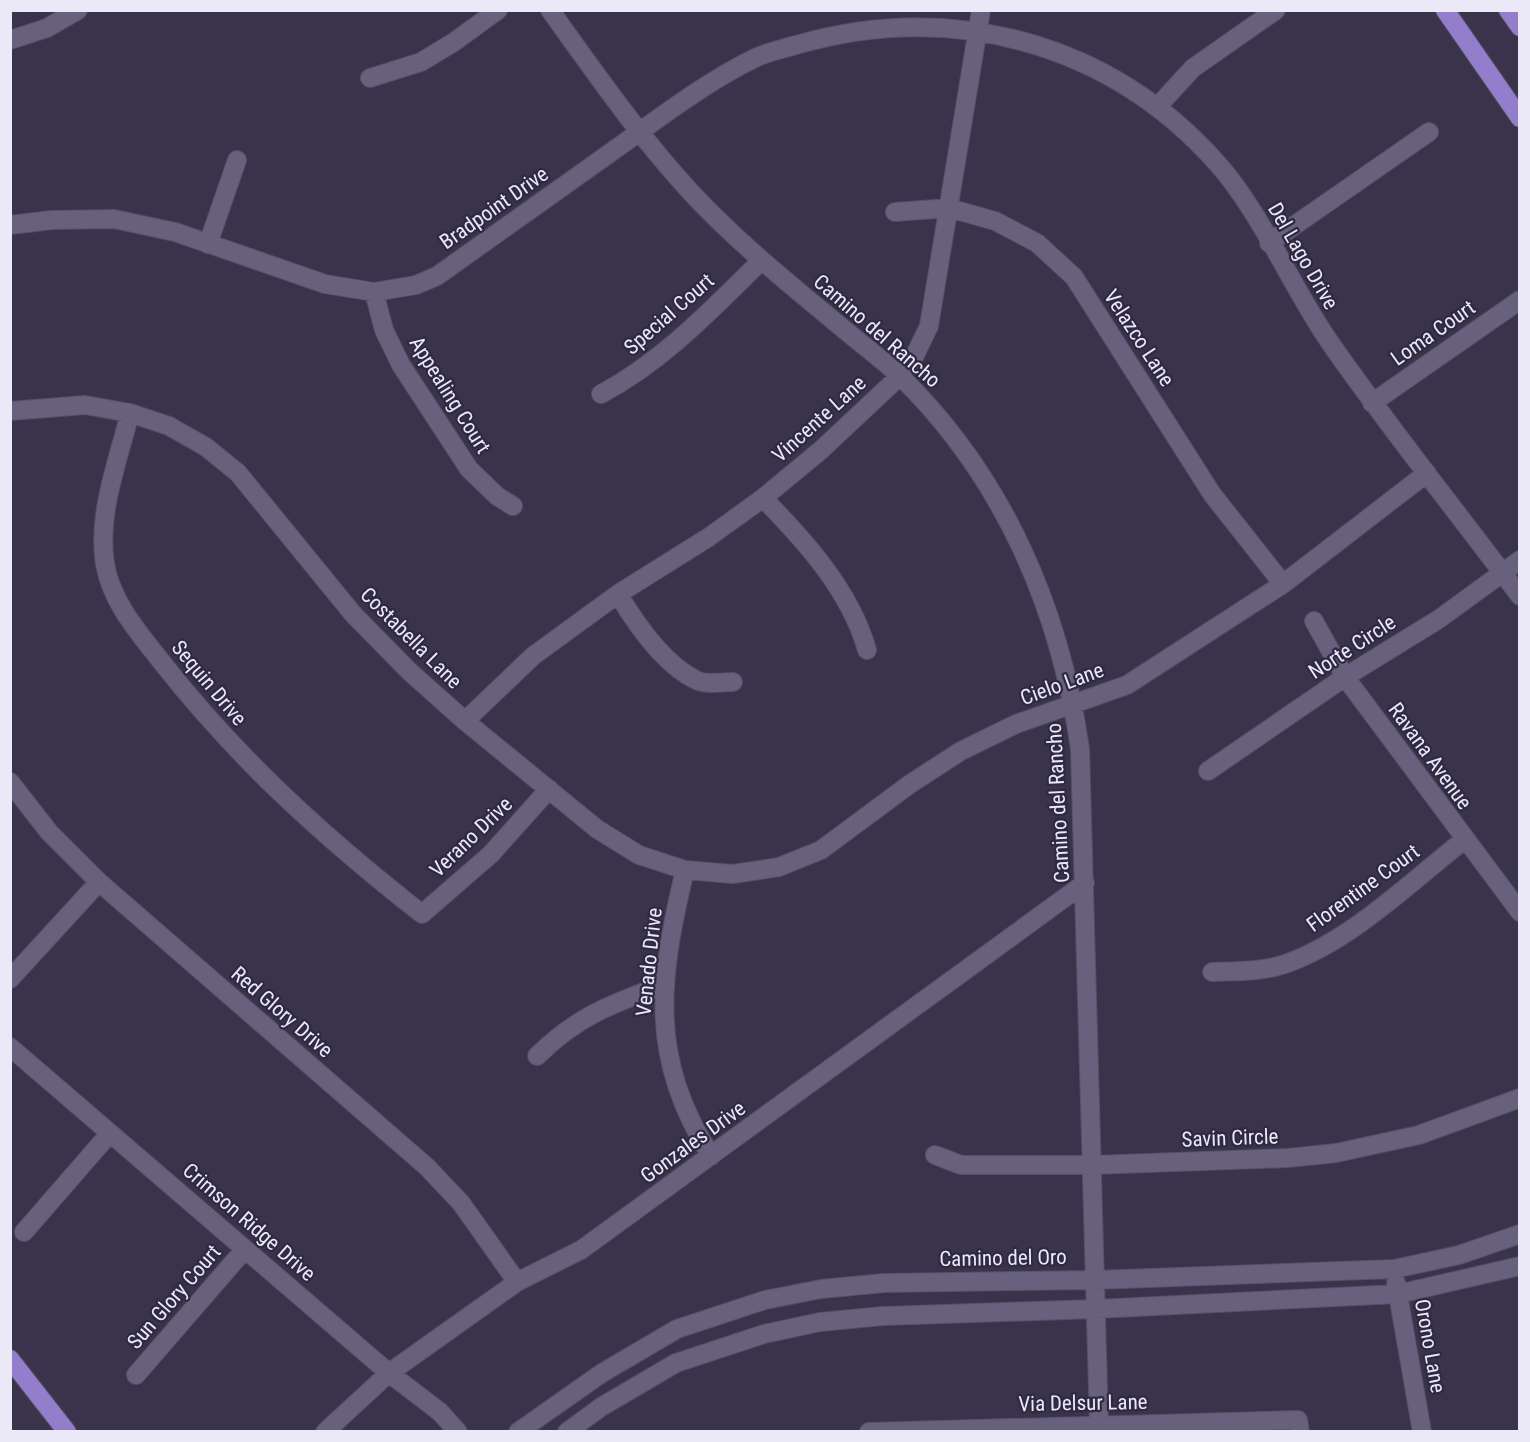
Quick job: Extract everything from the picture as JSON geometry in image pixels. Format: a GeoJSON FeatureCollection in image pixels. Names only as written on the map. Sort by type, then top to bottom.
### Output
{"type":"FeatureCollection","features":[{"type":"Feature","properties":{"kind":"main road"},"geometry":{"type":"LineString","coordinates":[[1445,10],[1520,117]]}},
{"type":"Feature","properties":{"kind":"main road"},"geometry":{"type":"LineString","coordinates":[[1508,10],[1520,27]]}},
{"type":"Feature","properties":{"kind":"main road"},"geometry":{"type":"LineString","coordinates":[[10,1359],[67,1431]]}},
{"type":"Feature","properties":{"kind":"street"},"geometry":{"type":"LineString","coordinates":[[10,40],[47,28],[78,10]]}},
{"type":"Feature","properties":{"kind":"street"},"geometry":{"type":"LineString","coordinates":[[370,78],[421,62],[454,42],[498,10]]}},
{"type":"Feature","properties":{"kind":"street","name":"Camino del Rancho"},"geometry":{"type":"LineString","coordinates":[[550,10],[639,132],[703,204],[761,261],[900,376],[929,407],[987,482],[1035,574],[1052,620],[1074,704],[1080,749],[1086,883],[1099,1425]]}},
{"type":"Feature","properties":{"kind":"street"},"geometry":{"type":"LineString","coordinates":[[1158,106],[1193,68],[1276,10]]}},
{"type":"Feature","properties":{"kind":"street","name":"Bradpoint Drive"},"geometry":{"type":"LineString","coordinates":[[10,225],[52,220],[114,219],[175,232],[325,284],[374,292],[416,285],[437,276],[687,98],[756,57],[833,32],[892,24],[979,19]]}},
{"type":"Feature","properties":{"kind":"street","name":"Del Lago Drive"},"geometry":{"type":"LineString","coordinates":[[979,19],[1074,56],[1117,78],[1158,106],[1216,163],[1242,195],[1316,323],[1372,404],[1520,596]]}},
{"type":"Feature","properties":{"kind":"street","name":"Vincente Lane"},"geometry":{"type":"LineString","coordinates":[[465,721],[533,656],[618,594],[709,537],[763,498],[821,450],[900,376],[912,361],[929,326],[979,19]]}},
{"type":"Feature","properties":{"kind":"street"},"geometry":{"type":"LineString","coordinates":[[1269,243],[1429,132]]}},
{"type":"Feature","properties":{"kind":"street"},"geometry":{"type":"LineString","coordinates":[[208,244],[237,160]]}},
{"type":"Feature","properties":{"kind":"street","name":"Velazco Lane"},"geometry":{"type":"LineString","coordinates":[[895,212],[949,208],[995,221],[1037,243],[1074,278],[1212,494],[1283,584]]}},
{"type":"Feature","properties":{"kind":"street","name":"Special Court"},"geometry":{"type":"LineString","coordinates":[[601,394],[623,382],[677,342],[761,261]]}},
{"type":"Feature","properties":{"kind":"street","name":"Appealing Court"},"geometry":{"type":"LineString","coordinates":[[374,292],[384,330],[401,365],[469,469],[497,496],[513,506]]}},
{"type":"Feature","properties":{"kind":"street","name":"Loma Court"},"geometry":{"type":"LineString","coordinates":[[1372,404],[1520,300]]}},
{"type":"Feature","properties":{"kind":"street","name":"Costabella Lane"},"geometry":{"type":"LineString","coordinates":[[10,411],[85,405],[130,413],[178,431],[206,447],[238,473],[353,614],[409,671],[465,721],[597,829],[639,855],[685,870]]}},
{"type":"Feature","properties":{"kind":"street","name":"Sequin Drive"},"geometry":{"type":"LineString","coordinates":[[130,413],[107,504],[102,534],[105,565],[111,585],[130,622],[201,712],[264,779],[349,857],[422,914]]}},
{"type":"Feature","properties":{"kind":"street","name":"Cielo Lane"},"geometry":{"type":"LineString","coordinates":[[685,870],[745,872],[779,867],[821,850],[910,784],[961,752],[1016,724],[1127,685],[1283,584],[1427,473]]}},
{"type":"Feature","properties":{"kind":"street"},"geometry":{"type":"LineString","coordinates":[[763,498],[797,533],[824,568],[859,622],[867,650]]}},
{"type":"Feature","properties":{"kind":"street","name":"Norte Circle"},"geometry":{"type":"LineString","coordinates":[[1208,771],[1344,677],[1439,619],[1520,561]]}},
{"type":"Feature","properties":{"kind":"street"},"geometry":{"type":"LineString","coordinates":[[618,594],[637,624],[660,651],[697,681],[733,682]]}},
{"type":"Feature","properties":{"kind":"street","name":"Ravana Avenue"},"geometry":{"type":"LineString","coordinates":[[1314,621],[1344,677],[1520,912]]}},
{"type":"Feature","properties":{"kind":"street","name":"Red Glory Drive"},"geometry":{"type":"LineString","coordinates":[[10,782],[49,832],[99,882],[427,1167],[460,1203],[517,1282]]}},
{"type":"Feature","properties":{"kind":"street","name":"Verano Drive"},"geometry":{"type":"LineString","coordinates":[[422,914],[491,854],[549,789]]}},
{"type":"Feature","properties":{"kind":"street","name":"Florentine Court"},"geometry":{"type":"LineString","coordinates":[[1212,972],[1248,971],[1283,965],[1332,943],[1464,840]]}},
{"type":"Feature","properties":{"kind":"street","name":"Venado Drive"},"geometry":{"type":"LineString","coordinates":[[685,870],[672,926],[665,984],[665,1027],[669,1060],[677,1093],[691,1124],[711,1156]]}},
{"type":"Feature","properties":{"kind":"street"},"geometry":{"type":"LineString","coordinates":[[10,979],[99,882]]}},
{"type":"Feature","properties":{"kind":"street","name":"Gonzales Drive"},"geometry":{"type":"LineString","coordinates":[[324,1431],[389,1373],[517,1282],[580,1250],[1086,883]]}},
{"type":"Feature","properties":{"kind":"street"},"geometry":{"type":"LineString","coordinates":[[537,1056],[557,1036],[596,1011],[665,984]]}},
{"type":"Feature","properties":{"kind":"street","name":"Crimson Ridge Drive"},"geometry":{"type":"LineString","coordinates":[[10,1047],[389,1373],[440,1412],[458,1431]]}},
{"type":"Feature","properties":{"kind":"street","name":"Savin Circle"},"geometry":{"type":"LineString","coordinates":[[936,1155],[961,1166],[1093,1165],[1288,1158],[1336,1153],[1419,1135],[1520,1098]]}},
{"type":"Feature","properties":{"kind":"street"},"geometry":{"type":"LineString","coordinates":[[24,1232],[110,1133]]}},
{"type":"Feature","properties":{"kind":"street","name":"Camino del Oro"},"geometry":{"type":"LineString","coordinates":[[518,1431],[602,1373],[677,1329],[765,1300],[821,1289],[884,1282],[1095,1280],[1394,1269],[1460,1255],[1520,1234]]}},
{"type":"Feature","properties":{"kind":"street","name":"Sun Glory Court"},"geometry":{"type":"LineString","coordinates":[[136,1375],[245,1249]]}},
{"type":"Feature","properties":{"kind":"street"},"geometry":{"type":"LineString","coordinates":[[567,1431],[601,1407],[676,1363],[764,1334],[820,1322],[883,1316],[1096,1309],[1398,1294],[1520,1266]]}},
{"type":"Feature","properties":{"kind":"street","name":"Orono Lane"},"geometry":{"type":"LineString","coordinates":[[1394,1269],[1422,1431]]}},
{"type":"Feature","properties":{"kind":"street","name":"Via Delsur Lane"},"geometry":{"type":"LineString","coordinates":[[869,1431],[991,1430],[1099,1425],[1299,1426]]}}]}
